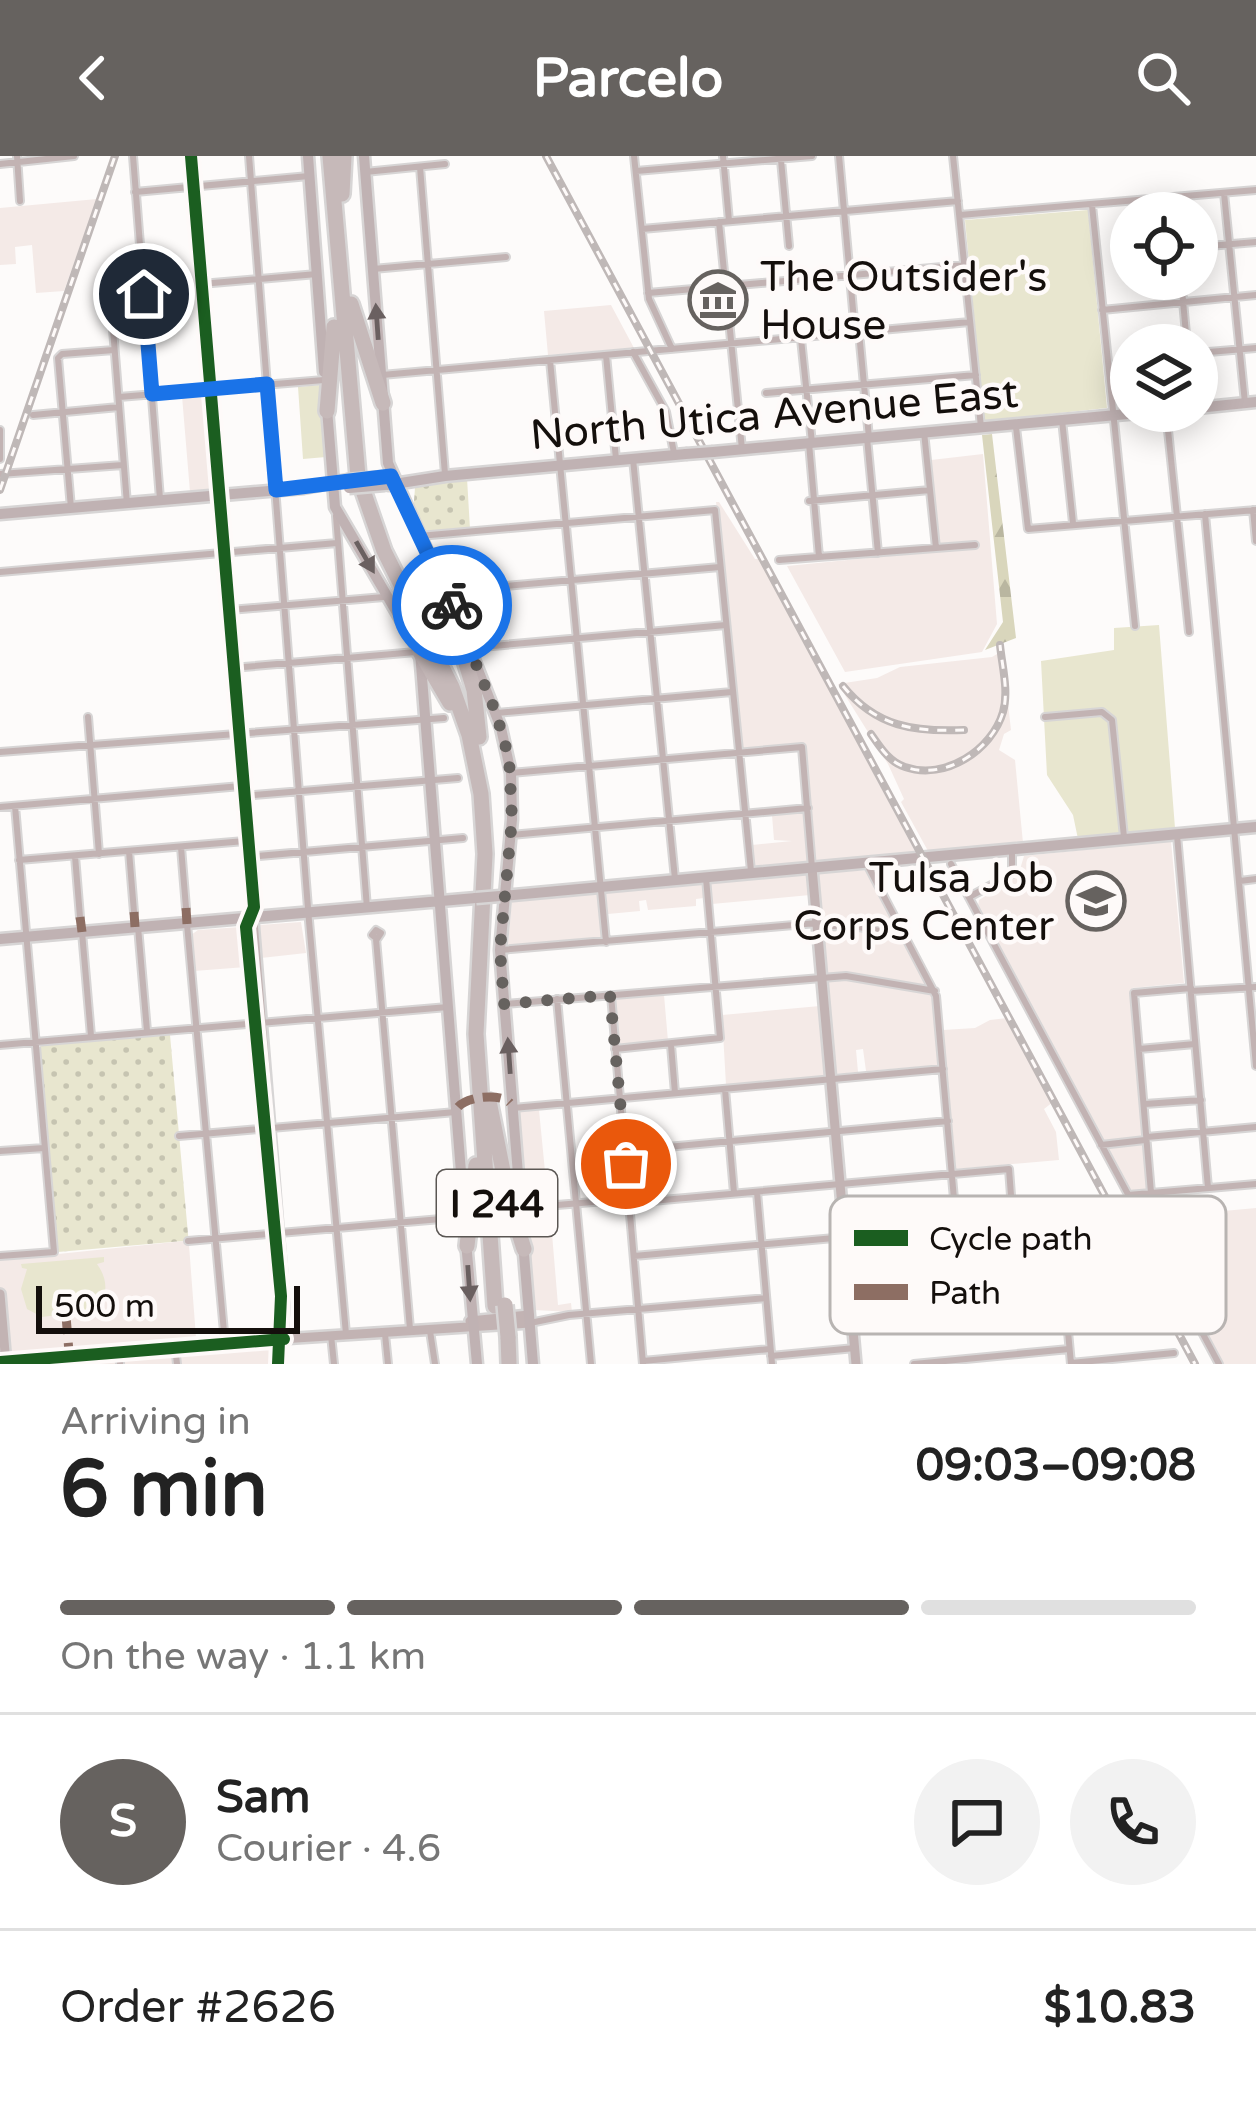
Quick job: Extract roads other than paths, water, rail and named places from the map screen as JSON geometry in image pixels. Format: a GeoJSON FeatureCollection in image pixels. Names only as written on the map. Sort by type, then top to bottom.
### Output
{"type":"FeatureCollection","features":[{"type":"Feature","properties":{"kind":"highway","name":"I 244"},"geometry":{"type":"LineString","coordinates":[[338,156],[362,441],[373,495],[391,544],[454,668],[479,737],[494,843],[485,1012],[500,1305]]}},
{"type":"Feature","properties":{"kind":"highway","name":"I 244"},"geometry":{"type":"LineString","coordinates":[[338,156],[339,271],[352,434],[363,496],[384,551],[452,687],[478,778],[484,854],[476,1014],[481,1120],[509,1364]]}},
{"type":"Feature","properties":{"kind":"highway"},"geometry":{"type":"LineString","coordinates":[[327,411],[339,271]]}},
{"type":"Feature","properties":{"kind":"highway"},"geometry":{"type":"LineString","coordinates":[[351,304],[383,403]]}},
{"type":"Feature","properties":{"kind":"highway"},"geometry":{"type":"LineString","coordinates":[[444,589],[474,689],[479,737]]}},
{"type":"Feature","properties":{"kind":"highway"},"geometry":{"type":"LineString","coordinates":[[419,652],[454,711],[478,778]]}},
{"type":"Feature","properties":{"kind":"highway"},"geometry":{"type":"LineString","coordinates":[[489,1101],[509,1202],[524,1249]]}},
{"type":"Feature","properties":{"kind":"highway"},"geometry":{"type":"LineString","coordinates":[[466,1246],[481,1120]]}},
{"type":"Feature","properties":{"kind":"highway","name":"I 244"},"geometry":{"type":"LineString","coordinates":[[499,1364],[503,1337]]}},
{"type":"Feature","properties":{"kind":"main road"},"geometry":{"type":"LineString","coordinates":[[308,156],[335,507],[419,652],[478,1364]]}},
{"type":"Feature","properties":{"kind":"main road"},"geometry":{"type":"LineString","coordinates":[[364,156],[388,481],[407,511],[470,648],[496,713],[511,773],[511,835],[500,950],[533,1364]]}},
{"type":"Feature","properties":{"kind":"main road"},"geometry":{"type":"LineString","coordinates":[[1218,406],[1251,403]]}},
{"type":"Feature","properties":{"kind":"main road","name":"North Utica Avenue East"},"geometry":{"type":"LineString","coordinates":[[0,514],[413,482],[1110,415]]}},
{"type":"Feature","properties":{"kind":"main road"},"geometry":{"type":"LineString","coordinates":[[407,511],[413,482]]}},
{"type":"Feature","properties":{"kind":"main road"},"geometry":{"type":"LineString","coordinates":[[0,939],[1256,827]]}},
{"type":"Feature","properties":{"kind":"street"},"geometry":{"type":"LineString","coordinates":[[133,156],[160,500]]}},
{"type":"Feature","properties":{"kind":"street"},"geometry":{"type":"LineString","coordinates":[[190,156],[284,1304],[288,1324],[303,1337]]}},
{"type":"Feature","properties":{"kind":"street"},"geometry":{"type":"LineString","coordinates":[[249,156],[346,1334]]}},
{"type":"Feature","properties":{"kind":"street"},"geometry":{"type":"LineString","coordinates":[[634,156],[648,293],[672,349]]}},
{"type":"Feature","properties":{"kind":"street"},"geometry":{"type":"LineString","coordinates":[[635,171],[812,156]]}},
{"type":"Feature","properties":{"kind":"street"},"geometry":{"type":"LineString","coordinates":[[839,156],[878,553]]}},
{"type":"Feature","properties":{"kind":"street"},"geometry":{"type":"LineString","coordinates":[[953,156],[981,427]]}},
{"type":"Feature","properties":{"kind":"street"},"geometry":{"type":"LineString","coordinates":[[0,164],[73,157]]}},
{"type":"Feature","properties":{"kind":"street"},"geometry":{"type":"LineString","coordinates":[[781,157],[789,246]]}},
{"type":"Feature","properties":{"kind":"street"},"geometry":{"type":"LineString","coordinates":[[17,159],[20,201]]}},
{"type":"Feature","properties":{"kind":"street"},"geometry":{"type":"LineString","coordinates":[[724,160],[725,286],[735,450]]}},
{"type":"Feature","properties":{"kind":"street"},"geometry":{"type":"LineString","coordinates":[[365,172],[445,164]]}},
{"type":"Feature","properties":{"kind":"street"},"geometry":{"type":"LineString","coordinates":[[420,167],[445,476]]}},
{"type":"Feature","properties":{"kind":"street"},"geometry":{"type":"LineString","coordinates":[[135,192],[309,176]]}},
{"type":"Feature","properties":{"kind":"street"},"geometry":{"type":"LineString","coordinates":[[1218,194],[1256,190]]}},
{"type":"Feature","properties":{"kind":"street"},"geometry":{"type":"LineString","coordinates":[[1225,193],[1240,350],[1251,403]]}},
{"type":"Feature","properties":{"kind":"street"},"geometry":{"type":"LineString","coordinates":[[642,229],[958,201]]}},
{"type":"Feature","properties":{"kind":"street"},"geometry":{"type":"LineString","coordinates":[[960,215],[1110,203]]}},
{"type":"Feature","properties":{"kind":"street"},"geometry":{"type":"LineString","coordinates":[[1092,205],[1110,386]]}},
{"type":"Feature","properties":{"kind":"street"},"geometry":{"type":"LineString","coordinates":[[1218,245],[1256,242]]}},
{"type":"Feature","properties":{"kind":"street"},"geometry":{"type":"LineString","coordinates":[[373,269],[506,257]]}},
{"type":"Feature","properties":{"kind":"street"},"geometry":{"type":"LineString","coordinates":[[648,293],[965,265]]}},
{"type":"Feature","properties":{"kind":"street"},"geometry":{"type":"LineString","coordinates":[[143,289],[317,274]]}},
{"type":"Feature","properties":{"kind":"street"},"geometry":{"type":"LineString","coordinates":[[110,292],[127,504]]}},
{"type":"Feature","properties":{"kind":"street"},"geometry":{"type":"LineString","coordinates":[[1102,310],[1256,295]]}},
{"type":"Feature","properties":{"kind":"street"},"geometry":{"type":"LineString","coordinates":[[1183,302],[1185,324]]}},
{"type":"Feature","properties":{"kind":"street"},"geometry":{"type":"LineString","coordinates":[[381,375],[970,322]]}},
{"type":"Feature","properties":{"kind":"street"},"geometry":{"type":"LineString","coordinates":[[801,338],[819,557]]}},
{"type":"Feature","properties":{"kind":"street"},"geometry":{"type":"LineString","coordinates":[[1218,352],[1256,348]]}},
{"type":"Feature","properties":{"kind":"street"},"geometry":{"type":"LineString","coordinates":[[71,508],[59,356],[114,350]]}},
{"type":"Feature","properties":{"kind":"street"},"geometry":{"type":"LineString","coordinates":[[633,352],[666,412],[680,454]]}},
{"type":"Feature","properties":{"kind":"street"},"geometry":{"type":"LineString","coordinates":[[606,355],[616,460]]}},
{"type":"Feature","properties":{"kind":"street"},"geometry":{"type":"LineString","coordinates":[[550,360],[606,942]]}},
{"type":"Feature","properties":{"kind":"street"},"geometry":{"type":"LineString","coordinates":[[766,393],[976,375]]}},
{"type":"Feature","properties":{"kind":"street"},"geometry":{"type":"LineString","coordinates":[[118,397],[324,380]]}},
{"type":"Feature","properties":{"kind":"street"},"geometry":{"type":"LineString","coordinates":[[33,415],[119,407]]}},
{"type":"Feature","properties":{"kind":"street"},"geometry":{"type":"LineString","coordinates":[[1062,420],[1073,525]]}},
{"type":"Feature","properties":{"kind":"street"},"geometry":{"type":"LineString","coordinates":[[1016,424],[1028,529],[1255,510],[1256,541]]}},
{"type":"Feature","properties":{"kind":"street"},"geometry":{"type":"LineString","coordinates":[[0,430],[0,459]]}},
{"type":"Feature","properties":{"kind":"street"},"geometry":{"type":"LineString","coordinates":[[1115,432],[1135,626]]}},
{"type":"Feature","properties":{"kind":"street"},"geometry":{"type":"LineString","coordinates":[[1166,432],[1189,632]]}},
{"type":"Feature","properties":{"kind":"street"},"geometry":{"type":"LineString","coordinates":[[924,433],[936,548]]}},
{"type":"Feature","properties":{"kind":"street"},"geometry":{"type":"LineString","coordinates":[[633,459],[675,881]]}},
{"type":"Feature","properties":{"kind":"street"},"geometry":{"type":"LineString","coordinates":[[0,474],[123,465]]}},
{"type":"Feature","properties":{"kind":"street"},"geometry":{"type":"LineString","coordinates":[[812,501],[930,490]]}},
{"type":"Feature","properties":{"kind":"street"},"geometry":{"type":"LineString","coordinates":[[335,507],[367,908]]}},
{"type":"Feature","properties":{"kind":"street"},"geometry":{"type":"LineString","coordinates":[[419,536],[715,510],[751,874]]}},
{"type":"Feature","properties":{"kind":"street"},"geometry":{"type":"LineString","coordinates":[[1205,514],[1253,987],[1256,1064]]}},
{"type":"Feature","properties":{"kind":"street"},"geometry":{"type":"LineString","coordinates":[[0,572],[338,543]]}},
{"type":"Feature","properties":{"kind":"street"},"geometry":{"type":"LineString","coordinates":[[779,560],[975,545]]}},
{"type":"Feature","properties":{"kind":"street"},"geometry":{"type":"LineString","coordinates":[[444,589],[720,567]]}},
{"type":"Feature","properties":{"kind":"street"},"geometry":{"type":"LineString","coordinates":[[225,611],[388,596]]}},
{"type":"Feature","properties":{"kind":"street"},"geometry":{"type":"LineString","coordinates":[[470,648],[726,625]]}},
{"type":"Feature","properties":{"kind":"street"},"geometry":{"type":"LineString","coordinates":[[230,668],[419,652]]}},
{"type":"Feature","properties":{"kind":"street"},"geometry":{"type":"LineString","coordinates":[[496,713],[733,692]]}},
{"type":"Feature","properties":{"kind":"street"},"geometry":{"type":"LineString","coordinates":[[1045,717],[1102,712],[1112,720],[1124,840]]}},
{"type":"Feature","properties":{"kind":"street"},"geometry":{"type":"LineString","coordinates":[[88,717],[99,854]]}},
{"type":"Feature","properties":{"kind":"street"},"geometry":{"type":"LineString","coordinates":[[0,752],[444,718]]}},
{"type":"Feature","properties":{"kind":"street"},"geometry":{"type":"LineString","coordinates":[[511,773],[802,747],[841,1196]]}},
{"type":"Feature","properties":{"kind":"street"},"geometry":{"type":"LineString","coordinates":[[0,807],[458,778]]}},
{"type":"Feature","properties":{"kind":"street"},"geometry":{"type":"LineString","coordinates":[[0,1256],[54,1252],[15,806]]}},
{"type":"Feature","properties":{"kind":"street"},"geometry":{"type":"LineString","coordinates":[[511,835],[808,808]]}},
{"type":"Feature","properties":{"kind":"street"},"geometry":{"type":"LineString","coordinates":[[1177,835],[1208,1188]]}},
{"type":"Feature","properties":{"kind":"street"},"geometry":{"type":"LineString","coordinates":[[247,857],[463,838]]}},
{"type":"Feature","properties":{"kind":"street"},"geometry":{"type":"LineString","coordinates":[[19,860],[245,841]]}},
{"type":"Feature","properties":{"kind":"street"},"geometry":{"type":"LineString","coordinates":[[181,847],[186,908]]}},
{"type":"Feature","properties":{"kind":"street"},"geometry":{"type":"LineString","coordinates":[[968,898],[1013,872],[1012,850]]}},
{"type":"Feature","properties":{"kind":"street"},"geometry":{"type":"LineString","coordinates":[[129,851],[134,912]]}},
{"type":"Feature","properties":{"kind":"street"},"geometry":{"type":"LineString","coordinates":[[76,856],[80,917]]}},
{"type":"Feature","properties":{"kind":"street"},"geometry":{"type":"LineString","coordinates":[[951,865],[1128,1195],[1256,1184]]}},
{"type":"Feature","properties":{"kind":"street"},"geometry":{"type":"LineString","coordinates":[[869,868],[935,991],[954,1196]]}},
{"type":"Feature","properties":{"kind":"street"},"geometry":{"type":"LineString","coordinates":[[615,1049],[719,1039],[706,878]]}},
{"type":"Feature","properties":{"kind":"street"},"geometry":{"type":"LineString","coordinates":[[1240,881],[1256,879]]}},
{"type":"Feature","properties":{"kind":"street"},"geometry":{"type":"LineString","coordinates":[[187,924],[225,1343]]}},
{"type":"Feature","properties":{"kind":"street"},"geometry":{"type":"LineString","coordinates":[[500,950],[817,925],[850,925],[905,936]]}},
{"type":"Feature","properties":{"kind":"street"},"geometry":{"type":"LineString","coordinates":[[138,927],[147,1033]]}},
{"type":"Feature","properties":{"kind":"street"},"geometry":{"type":"LineString","coordinates":[[1244,931],[1256,930]]}},
{"type":"Feature","properties":{"kind":"street"},"geometry":{"type":"LineString","coordinates":[[82,932],[91,1038]]}},
{"type":"Feature","properties":{"kind":"street"},"geometry":{"type":"LineString","coordinates":[[376,939],[410,1329]]}},
{"type":"Feature","properties":{"kind":"street"},"geometry":{"type":"LineString","coordinates":[[504,1004],[852,976],[935,991]]}},
{"type":"Feature","properties":{"kind":"street"},"geometry":{"type":"LineString","coordinates":[[1151,1193],[1134,992],[1253,987]]}},
{"type":"Feature","properties":{"kind":"street"},"geometry":{"type":"LineString","coordinates":[[610,995],[643,1363],[855,1348]]}},
{"type":"Feature","properties":{"kind":"street"},"geometry":{"type":"LineString","coordinates":[[557,999],[591,1364]]}},
{"type":"Feature","properties":{"kind":"street"},"geometry":{"type":"LineString","coordinates":[[0,1046],[448,1007]]}},
{"type":"Feature","properties":{"kind":"street"},"geometry":{"type":"LineString","coordinates":[[1139,1048],[1196,1044]]}},
{"type":"Feature","properties":{"kind":"street"},"geometry":{"type":"LineString","coordinates":[[671,1045],[675,1093]]}},
{"type":"Feature","properties":{"kind":"street"},"geometry":{"type":"LineString","coordinates":[[513,1108],[943,1069]]}},
{"type":"Feature","properties":{"kind":"street"},"geometry":{"type":"LineString","coordinates":[[724,1089],[734,1194]]}},
{"type":"Feature","properties":{"kind":"street"},"geometry":{"type":"LineString","coordinates":[[1145,1104],[1201,1100]]}},
{"type":"Feature","properties":{"kind":"street"},"geometry":{"type":"LineString","coordinates":[[179,1136],[456,1112]]}},
{"type":"Feature","properties":{"kind":"street"},"geometry":{"type":"LineString","coordinates":[[624,1151],[948,1121]]}},
{"type":"Feature","properties":{"kind":"street"},"geometry":{"type":"LineString","coordinates":[[1101,1144],[1256,1127]]}},
{"type":"Feature","properties":{"kind":"street"},"geometry":{"type":"LineString","coordinates":[[0,1151],[44,1148]]}},
{"type":"Feature","properties":{"kind":"street"},"geometry":{"type":"LineString","coordinates":[[521,1208],[1009,1169],[1011,1196]]}},
{"type":"Feature","properties":{"kind":"street"},"geometry":{"type":"LineString","coordinates":[[757,1192],[771,1357]]}},
{"type":"Feature","properties":{"kind":"street"},"geometry":{"type":"LineString","coordinates":[[188,1241],[464,1217]]}},
{"type":"Feature","properties":{"kind":"street"},"geometry":{"type":"LineString","coordinates":[[634,1256],[830,1238]]}},
{"type":"Feature","properties":{"kind":"street"},"geometry":{"type":"LineString","coordinates":[[0,1294],[4,1362],[120,1357]]}},
{"type":"Feature","properties":{"kind":"street"},"geometry":{"type":"LineString","coordinates":[[34,1364],[175,1347],[766,1298]]}},
{"type":"Feature","properties":{"kind":"street"},"geometry":{"type":"LineString","coordinates":[[280,1364],[284,1304]]}},
{"type":"Feature","properties":{"kind":"street"},"geometry":{"type":"LineString","coordinates":[[435,1327],[436,1364]]}},
{"type":"Feature","properties":{"kind":"street"},"geometry":{"type":"LineString","coordinates":[[385,1330],[388,1364]]}},
{"type":"Feature","properties":{"kind":"street"},"geometry":{"type":"LineString","coordinates":[[854,1334],[856,1364]]}},
{"type":"Feature","properties":{"kind":"street"},"geometry":{"type":"LineString","coordinates":[[1069,1334],[1071,1364],[1174,1353]]}},
{"type":"Feature","properties":{"kind":"street"},"geometry":{"type":"LineString","coordinates":[[1203,1334],[1219,1364]]}},
{"type":"Feature","properties":{"kind":"street"},"geometry":{"type":"LineString","coordinates":[[331,1335],[334,1364]]}},
{"type":"Feature","properties":{"kind":"street"},"geometry":{"type":"LineString","coordinates":[[175,1347],[177,1364]]}},
{"type":"Feature","properties":{"kind":"street"},"geometry":{"type":"LineString","coordinates":[[914,1364],[1070,1349]]}},
{"type":"Feature","properties":{"kind":"railway"},"geometry":{"type":"LineString","coordinates":[[0,490],[115,156]]}},
{"type":"Feature","properties":{"kind":"railway"},"geometry":{"type":"LineString","coordinates":[[546,156],[1105,1196]]}},
{"type":"Feature","properties":{"kind":"railway"},"geometry":{"type":"LineString","coordinates":[[871,734],[890,758],[905,767],[936,770],[965,759],[989,739],[1003,712],[1000,645]]}},
{"type":"Feature","properties":{"kind":"railway"},"geometry":{"type":"LineString","coordinates":[[843,686],[869,710],[897,724],[964,730]]}},
{"type":"Feature","properties":{"kind":"railway"},"geometry":{"type":"LineString","coordinates":[[1179,1334],[1195,1364]]}},
{"type":"Feature","properties":{"kind":"place","name":"The Outsider's House"},"geometry":{"type":"Point","coordinates":[718,300]}},
{"type":"Feature","properties":{"kind":"place","name":"Tulsa Job Corps Center"},"geometry":{"type":"Point","coordinates":[1096,901]}}]}
